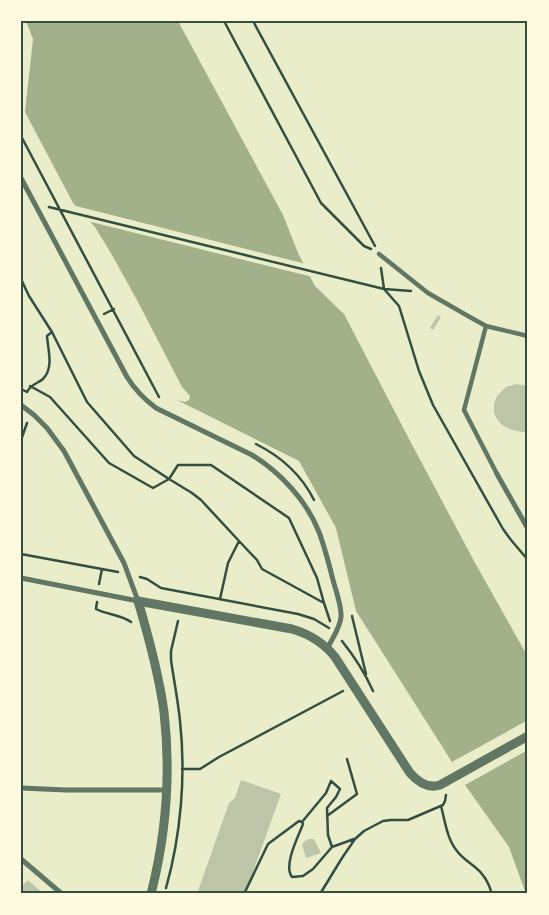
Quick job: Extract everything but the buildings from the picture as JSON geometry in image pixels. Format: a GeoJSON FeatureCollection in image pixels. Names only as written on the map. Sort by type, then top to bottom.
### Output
{"type":"FeatureCollection","features":[{"type":"Feature","properties":{"kind":"street"},"geometry":{"type":"LineString","coordinates":[[21,178],[127,378],[139,394],[163,411],[264,462],[286,483],[302,503],[315,524],[324,545],[341,609],[342,616],[340,622],[327,648]]}},
{"type":"Feature","properties":{"kind":"street"},"geometry":{"type":"LineString","coordinates":[[379,254],[428,293],[486,326],[528,336]]}},
{"type":"Feature","properties":{"kind":"street"},"geometry":{"type":"LineString","coordinates":[[486,326],[464,410],[528,529]]}},
{"type":"Feature","properties":{"kind":"street"},"geometry":{"type":"LineString","coordinates":[[21,406],[34,415],[61,447],[124,563],[138,601],[152,649],[164,712],[167,758],[165,817],[161,850],[151,894]]}},
{"type":"Feature","properties":{"kind":"street"},"geometry":{"type":"LineString","coordinates":[[21,578],[292,629],[308,636],[327,648],[335,657],[410,773],[426,785],[441,784],[528,736]]}},
{"type":"Feature","properties":{"kind":"street"},"geometry":{"type":"LineString","coordinates":[[21,788],[166,790]]}},
{"type":"Feature","properties":{"kind":"street"},"geometry":{"type":"LineString","coordinates":[[21,868],[23,861],[62,894]]}},
{"type":"Feature","properties":{"kind":"path"},"geometry":{"type":"LineString","coordinates":[[224,21],[321,203],[364,246],[379,254]]}},
{"type":"Feature","properties":{"kind":"path"},"geometry":{"type":"LineString","coordinates":[[253,21],[379,254],[384,289],[399,306],[419,371],[434,405],[503,529],[528,560]]}},
{"type":"Feature","properties":{"kind":"path"},"geometry":{"type":"LineString","coordinates":[[21,136],[160,398]]}},
{"type":"Feature","properties":{"kind":"path"},"geometry":{"type":"LineString","coordinates":[[47,207],[384,289],[428,293]]}},
{"type":"Feature","properties":{"kind":"path"},"geometry":{"type":"LineString","coordinates":[[21,279],[29,296],[52,332],[87,402],[134,456],[200,500],[257,560],[262,569],[324,602]]}},
{"type":"Feature","properties":{"kind":"path"},"geometry":{"type":"LineString","coordinates":[[21,389],[28,392],[30,386],[44,378],[50,366],[47,336],[52,332]]}},
{"type":"Feature","properties":{"kind":"path"},"geometry":{"type":"LineString","coordinates":[[30,386],[50,397],[109,463],[152,488],[169,479],[178,465],[211,465],[289,518],[316,578],[335,634]]}},
{"type":"Feature","properties":{"kind":"path"},"geometry":{"type":"LineString","coordinates":[[21,418],[27,423],[21,440]]}},
{"type":"Feature","properties":{"kind":"path"},"geometry":{"type":"LineString","coordinates":[[251,442],[284,461],[304,481],[318,507]]}},
{"type":"Feature","properties":{"kind":"path"},"geometry":{"type":"LineString","coordinates":[[220,599],[228,563],[239,541]]}},
{"type":"Feature","properties":{"kind":"path"},"geometry":{"type":"LineString","coordinates":[[21,554],[129,574],[147,579],[161,588],[184,592]]}},
{"type":"Feature","properties":{"kind":"path"},"geometry":{"type":"LineString","coordinates":[[350,608],[367,678]]}},
{"type":"Feature","properties":{"kind":"path"},"geometry":{"type":"LineString","coordinates":[[174,635],[178,621]]}},
{"type":"Feature","properties":{"kind":"path"},"geometry":{"type":"LineString","coordinates":[[182,769],[200,769],[353,685]]}},
{"type":"Feature","properties":{"kind":"path"},"geometry":{"type":"LineString","coordinates":[[327,816],[357,794],[347,759]]}},
{"type":"Feature","properties":{"kind":"path"},"geometry":{"type":"LineString","coordinates":[[332,847],[328,835],[327,808],[340,789],[331,781],[326,793],[302,822],[291,854],[290,876],[303,876],[314,869],[332,847],[355,838]]}},
{"type":"Feature","properties":{"kind":"path"},"geometry":{"type":"LineString","coordinates":[[320,894],[355,838],[364,830],[378,823],[391,820],[408,820],[441,806],[446,798],[441,784]]}},
{"type":"Feature","properties":{"kind":"path"},"geometry":{"type":"LineString","coordinates":[[441,806],[453,846],[487,880],[492,894]]}},
{"type":"Feature","properties":{"kind":"path"},"geometry":{"type":"LineString","coordinates":[[244,894],[268,844],[299,821],[302,822]]}},
{"type":"Feature","properties":{"kind":"shaded area"},"geometry":{"type":"Polygon","coordinates":[[[26,21],[178,21],[283,215],[298,253],[315,286],[344,314],[474,561],[528,657],[528,894],[526,894],[509,847],[465,785],[356,611],[336,528],[299,461],[177,400],[185,402],[189,400],[190,396],[182,387],[112,255],[95,227],[73,203],[25,112],[33,39],[26,21]]]}},
{"type":"Feature","properties":{"kind":"pier"},"geometry":{"type":"Polygon","coordinates":[[[72,205],[306,264],[313,277],[87,221],[72,205]]]}},
{"type":"Feature","properties":{"kind":"pier"},"geometry":{"type":"Polygon","coordinates":[[[528,720],[528,750],[465,785],[452,762],[528,720]]]}}]}
